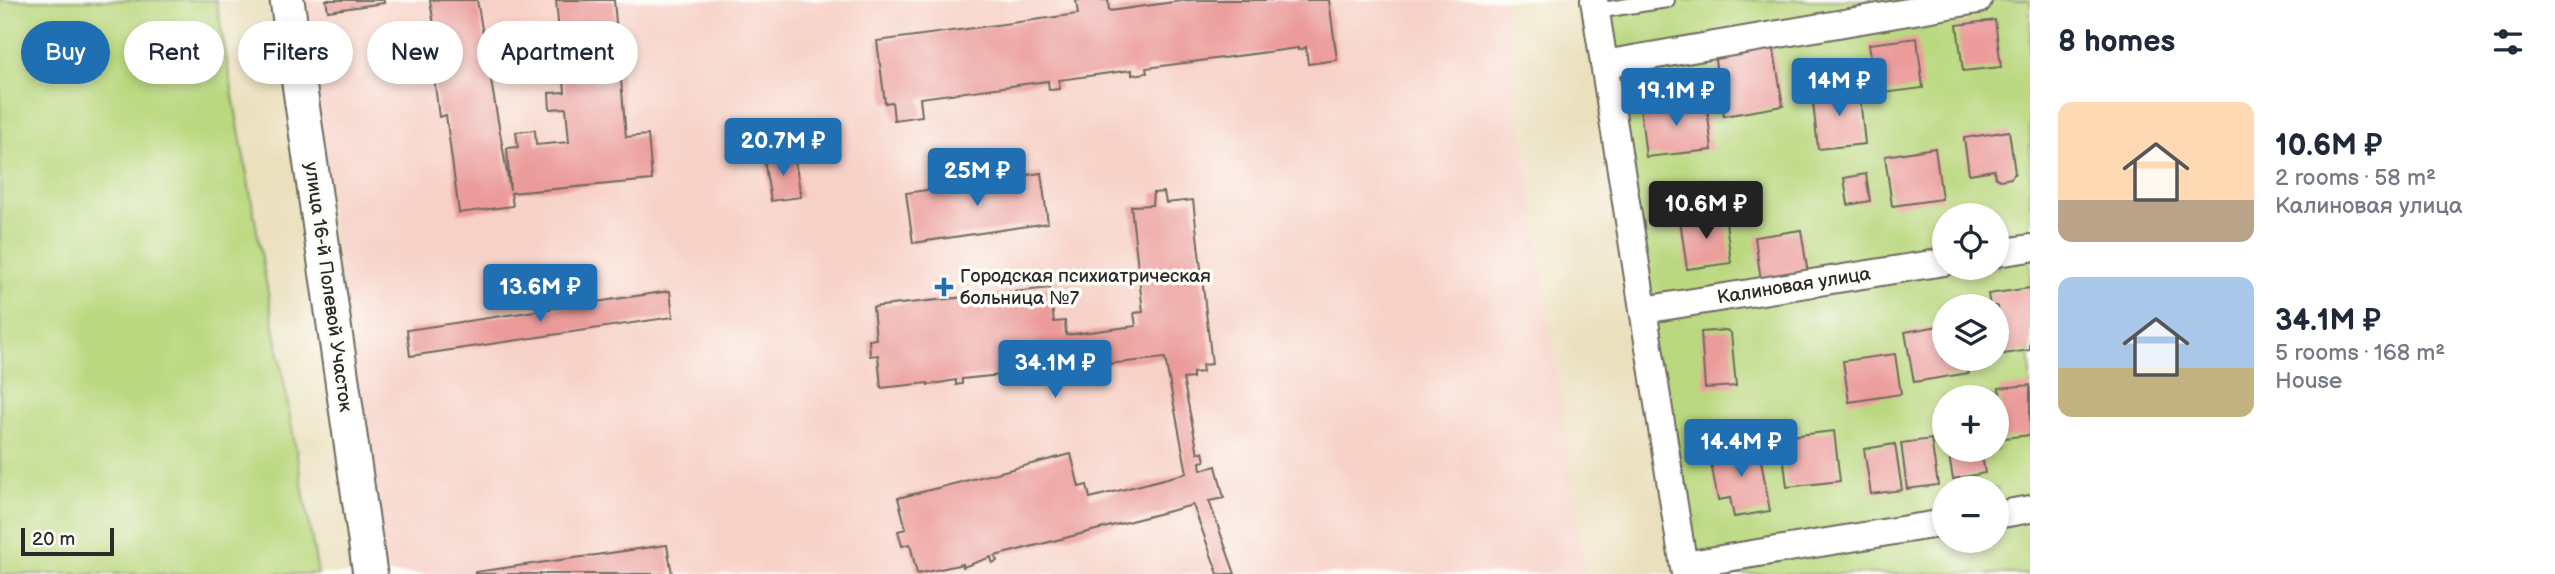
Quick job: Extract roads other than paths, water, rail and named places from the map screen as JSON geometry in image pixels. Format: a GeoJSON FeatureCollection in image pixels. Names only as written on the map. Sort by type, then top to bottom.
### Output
{"type":"FeatureCollection","features":[{"type":"Feature","properties":{"kind":"street","name":"улица 16-й Полевой Участок"},"geometry":{"type":"LineString","coordinates":[[287,0],[370,574]]}},
{"type":"Feature","properties":{"kind":"street"},"geometry":{"type":"LineString","coordinates":[[1604,64],[1978,0]]}},
{"type":"Feature","properties":{"kind":"street"},"geometry":{"type":"LineString","coordinates":[[1595,6],[1685,570],[1932,525]]}},
{"type":"Feature","properties":{"kind":"street"},"geometry":{"type":"LineString","coordinates":[[2009,251],[2030,248]]}},
{"type":"Feature","properties":{"kind":"street","name":"Калиновая улица"},"geometry":{"type":"LineString","coordinates":[[1643,310],[1932,264]]}},
{"type":"Feature","properties":{"kind":"street"},"geometry":{"type":"LineString","coordinates":[[2009,513],[2030,509]]}},
{"type":"Feature","properties":{"kind":"lane"},"geometry":{"type":"LineString","coordinates":[[1595,6],[1667,0]]}},
{"type":"Feature","properties":{"kind":"place","name":"Городская психиатрическая больница №7"},"geometry":{"type":"Point","coordinates":[944,287]}}]}
